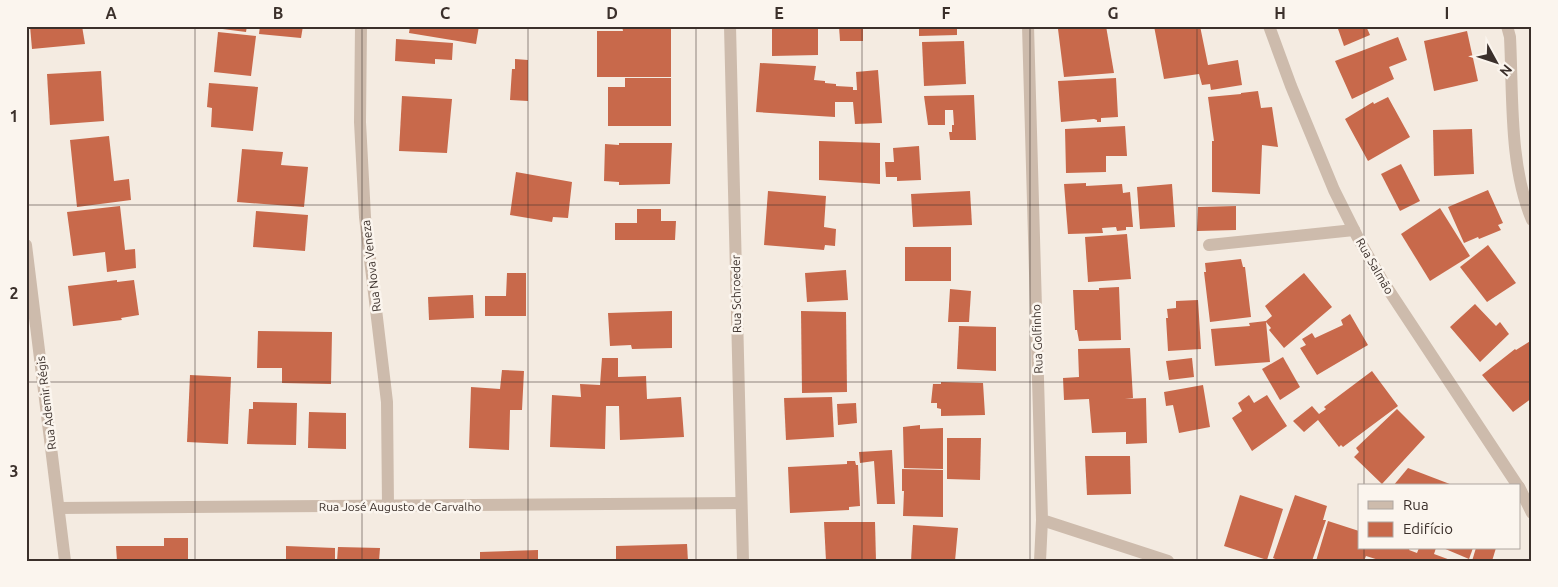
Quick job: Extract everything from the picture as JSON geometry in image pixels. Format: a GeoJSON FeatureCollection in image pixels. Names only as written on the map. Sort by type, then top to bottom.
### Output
{"type":"FeatureCollection","features":[{"type":"Feature","properties":{"kind":"street","name":"Rua Nova Veneza"},"geometry":{"type":"LineString","coordinates":[[361,26],[360,122],[364,198],[387,402],[388,506]]}},
{"type":"Feature","properties":{"kind":"street","name":"Rua Schroeder"},"geometry":{"type":"LineString","coordinates":[[730,26],[743,561]]}},
{"type":"Feature","properties":{"kind":"street","name":"Rua Golfinho"},"geometry":{"type":"LineString","coordinates":[[1028,26],[1042,520],[1040,561]]}},
{"type":"Feature","properties":{"kind":"street","name":"Rua Salmão"},"geometry":{"type":"LineString","coordinates":[[1270,26],[1291,86],[1334,190],[1354,230],[1382,280],[1517,484]]}},
{"type":"Feature","properties":{"kind":"street"},"geometry":{"type":"LineString","coordinates":[[1507,26],[1510,36],[1519,176],[1532,220]]}},
{"type":"Feature","properties":{"kind":"street"},"geometry":{"type":"LineString","coordinates":[[1209,245],[1354,230]]}},
{"type":"Feature","properties":{"kind":"street","name":"Rua Ademir Régis"},"geometry":{"type":"LineString","coordinates":[[27,253],[65,561]]}},
{"type":"Feature","properties":{"kind":"street","name":"Rua Salmão"},"geometry":{"type":"LineString","coordinates":[[1520,489],[1532,514]]}},
{"type":"Feature","properties":{"kind":"street","name":"Rua José Augusto de Carvalho"},"geometry":{"type":"LineString","coordinates":[[59,508],[741,503]]}},
{"type":"Feature","properties":{"kind":"street"},"geometry":{"type":"LineString","coordinates":[[1042,520],[1168,561]]}},
{"type":"Feature","properties":{"kind":"building"},"geometry":{"type":"Polygon","coordinates":[[[30,26],[82,26],[85,44],[32,49],[30,26]]]}},
{"type":"Feature","properties":{"kind":"building"},"geometry":{"type":"Polygon","coordinates":[[[215,26],[247,26],[246,32],[215,28],[215,26]]]}},
{"type":"Feature","properties":{"kind":"building"},"geometry":{"type":"Polygon","coordinates":[[[260,26],[303,26],[301,38],[259,34],[260,26]]]}},
{"type":"Feature","properties":{"kind":"building"},"geometry":{"type":"Polygon","coordinates":[[[410,26],[479,26],[476,44],[409,33],[410,26]]]}},
{"type":"Feature","properties":{"kind":"building"},"geometry":{"type":"Polygon","coordinates":[[[622,26],[671,26],[671,77],[597,77],[597,31],[623,31],[622,26]]]}},
{"type":"Feature","properties":{"kind":"building"},"geometry":{"type":"Polygon","coordinates":[[[772,26],[818,26],[818,55],[772,56],[772,26]]]}},
{"type":"Feature","properties":{"kind":"building"},"geometry":{"type":"Polygon","coordinates":[[[839,26],[863,26],[863,41],[840,41],[839,26]]]}},
{"type":"Feature","properties":{"kind":"building"},"geometry":{"type":"Polygon","coordinates":[[[919,26],[957,26],[957,35],[919,36],[919,26]]]}},
{"type":"Feature","properties":{"kind":"building"},"geometry":{"type":"Polygon","coordinates":[[[1106,26],[1114,73],[1064,77],[1058,29],[1106,26]]]}},
{"type":"Feature","properties":{"kind":"building"},"geometry":{"type":"Polygon","coordinates":[[[1154,26],[1200,26],[1208,65],[1238,60],[1242,85],[1211,90],[1210,84],[1202,85],[1199,74],[1164,79],[1154,26]]]}},
{"type":"Feature","properties":{"kind":"building"},"geometry":{"type":"Polygon","coordinates":[[[1337,26],[1366,26],[1370,35],[1344,46],[1337,26]]]}},
{"type":"Feature","properties":{"kind":"building"},"geometry":{"type":"Polygon","coordinates":[[[1467,31],[1478,81],[1434,91],[1424,41],[1467,31]]]}},
{"type":"Feature","properties":{"kind":"building"},"geometry":{"type":"Polygon","coordinates":[[[218,32],[256,36],[251,76],[214,72],[218,32]]]}},
{"type":"Feature","properties":{"kind":"building"},"geometry":{"type":"Polygon","coordinates":[[[1398,37],[1407,60],[1389,67],[1394,79],[1352,99],[1335,61],[1398,37]]]}},
{"type":"Feature","properties":{"kind":"building"},"geometry":{"type":"Polygon","coordinates":[[[396,39],[453,43],[452,60],[435,59],[435,64],[395,61],[396,39]]]}},
{"type":"Feature","properties":{"kind":"building"},"geometry":{"type":"Polygon","coordinates":[[[964,41],[966,84],[924,86],[922,42],[964,41]]]}},
{"type":"Feature","properties":{"kind":"building"},"geometry":{"type":"Polygon","coordinates":[[[515,59],[528,60],[528,101],[510,100],[512,69],[515,69],[515,59]]]}},
{"type":"Feature","properties":{"kind":"building"},"geometry":{"type":"Polygon","coordinates":[[[760,63],[816,66],[814,80],[836,84],[836,86],[853,87],[853,90],[857,90],[856,72],[878,70],[882,123],[855,124],[853,102],[835,102],[835,117],[756,112],[760,63]]]}},
{"type":"Feature","properties":{"kind":"building"},"geometry":{"type":"Polygon","coordinates":[[[101,71],[104,121],[50,125],[47,74],[101,71]]]}},
{"type":"Feature","properties":{"kind":"building"},"geometry":{"type":"Polygon","coordinates":[[[625,78],[671,78],[671,126],[608,126],[608,87],[625,87],[625,78]]]}},
{"type":"Feature","properties":{"kind":"building"},"geometry":{"type":"Polygon","coordinates":[[[1116,78],[1118,117],[1101,118],[1101,122],[1097,122],[1094,119],[1061,122],[1058,81],[1116,78]]]}},
{"type":"Feature","properties":{"kind":"building"},"geometry":{"type":"Polygon","coordinates":[[[209,83],[258,87],[253,131],[211,127],[212,108],[207,107],[209,83]]]}},
{"type":"Feature","properties":{"kind":"building"},"geometry":{"type":"Polygon","coordinates":[[[1258,91],[1261,108],[1272,107],[1278,147],[1262,145],[1260,194],[1212,192],[1212,141],[1214,141],[1208,97],[1258,91]]]}},
{"type":"Feature","properties":{"kind":"building"},"geometry":{"type":"Polygon","coordinates":[[[974,95],[976,140],[950,140],[949,132],[952,132],[952,125],[954,125],[953,110],[945,110],[945,125],[928,125],[924,96],[974,95]]]}},
{"type":"Feature","properties":{"kind":"building"},"geometry":{"type":"Polygon","coordinates":[[[402,96],[452,99],[447,153],[399,151],[402,96]]]}},
{"type":"Feature","properties":{"kind":"building"},"geometry":{"type":"Polygon","coordinates":[[[1388,97],[1410,137],[1368,161],[1345,119],[1373,102],[1374,104],[1388,97]]]}},
{"type":"Feature","properties":{"kind":"building"},"geometry":{"type":"Polygon","coordinates":[[[1125,126],[1127,156],[1106,156],[1106,172],[1066,173],[1065,129],[1125,126]]]}},
{"type":"Feature","properties":{"kind":"building"},"geometry":{"type":"Polygon","coordinates":[[[1472,129],[1474,174],[1434,176],[1433,130],[1472,129]]]}},
{"type":"Feature","properties":{"kind":"building"},"geometry":{"type":"Polygon","coordinates":[[[109,136],[114,181],[129,179],[131,200],[77,207],[70,140],[109,136]]]}},
{"type":"Feature","properties":{"kind":"building"},"geometry":{"type":"Polygon","coordinates":[[[819,141],[880,143],[880,184],[819,180],[819,141]]]}},
{"type":"Feature","properties":{"kind":"building"},"geometry":{"type":"Polygon","coordinates":[[[619,143],[672,143],[670,184],[619,185],[619,182],[604,181],[605,144],[619,145],[619,143]]]}},
{"type":"Feature","properties":{"kind":"building"},"geometry":{"type":"Polygon","coordinates":[[[919,146],[921,180],[897,181],[897,177],[886,177],[885,162],[894,162],[893,148],[919,146]]]}},
{"type":"Feature","properties":{"kind":"building"},"geometry":{"type":"Polygon","coordinates":[[[242,149],[283,152],[281,165],[308,167],[304,207],[237,202],[242,149]]]}},
{"type":"Feature","properties":{"kind":"building"},"geometry":{"type":"Polygon","coordinates":[[[1401,164],[1420,201],[1400,211],[1381,174],[1401,164]]]}},
{"type":"Feature","properties":{"kind":"building"},"geometry":{"type":"Polygon","coordinates":[[[516,172],[572,182],[568,218],[553,217],[552,222],[510,215],[516,172]]]}},
{"type":"Feature","properties":{"kind":"building"},"geometry":{"type":"Polygon","coordinates":[[[1086,183],[1086,186],[1122,184],[1123,193],[1130,192],[1133,227],[1126,227],[1126,230],[1117,231],[1116,227],[1102,228],[1103,233],[1068,234],[1064,184],[1086,183]]]}},
{"type":"Feature","properties":{"kind":"building"},"geometry":{"type":"Polygon","coordinates":[[[1172,184],[1175,227],[1140,229],[1137,187],[1172,184]]]}},
{"type":"Feature","properties":{"kind":"building"},"geometry":{"type":"Polygon","coordinates":[[[1488,190],[1503,223],[1498,225],[1501,230],[1464,243],[1448,207],[1488,190]]]}},
{"type":"Feature","properties":{"kind":"building"},"geometry":{"type":"Polygon","coordinates":[[[768,191],[826,196],[824,227],[836,229],[835,246],[825,245],[824,250],[764,245],[768,191]]]}},
{"type":"Feature","properties":{"kind":"building"},"geometry":{"type":"Polygon","coordinates":[[[970,191],[972,225],[913,227],[911,194],[970,191]]]}},
{"type":"Feature","properties":{"kind":"building"},"geometry":{"type":"Polygon","coordinates":[[[120,206],[125,250],[135,249],[136,268],[107,272],[105,252],[73,256],[67,212],[120,206]]]}},
{"type":"Feature","properties":{"kind":"building"},"geometry":{"type":"Polygon","coordinates":[[[1236,206],[1236,230],[1197,231],[1198,207],[1236,206]]]}},
{"type":"Feature","properties":{"kind":"building"},"geometry":{"type":"Polygon","coordinates":[[[1440,208],[1470,256],[1430,281],[1401,234],[1440,208]]]}},
{"type":"Feature","properties":{"kind":"building"},"geometry":{"type":"Polygon","coordinates":[[[637,209],[661,209],[661,221],[676,221],[675,240],[615,240],[615,223],[637,223],[637,209]]]}},
{"type":"Feature","properties":{"kind":"building"},"geometry":{"type":"Polygon","coordinates":[[[256,211],[308,215],[305,251],[253,247],[256,211]]]}},
{"type":"Feature","properties":{"kind":"building"},"geometry":{"type":"Polygon","coordinates":[[[1127,234],[1131,279],[1088,282],[1085,237],[1127,234]]]}},
{"type":"Feature","properties":{"kind":"building"},"geometry":{"type":"Polygon","coordinates":[[[1488,245],[1516,283],[1487,302],[1460,267],[1488,245]]]}},
{"type":"Feature","properties":{"kind":"building"},"geometry":{"type":"Polygon","coordinates":[[[905,247],[951,247],[951,281],[905,281],[905,247]]]}},
{"type":"Feature","properties":{"kind":"building"},"geometry":{"type":"Polygon","coordinates":[[[1241,259],[1243,267],[1245,267],[1251,317],[1210,322],[1204,272],[1206,272],[1205,263],[1241,259]]]}},
{"type":"Feature","properties":{"kind":"building"},"geometry":{"type":"Polygon","coordinates":[[[846,270],[848,300],[807,302],[805,273],[846,270]]]}},
{"type":"Feature","properties":{"kind":"building"},"geometry":{"type":"Polygon","coordinates":[[[507,273],[526,273],[526,316],[485,316],[485,296],[506,296],[507,273]]]}},
{"type":"Feature","properties":{"kind":"building"},"geometry":{"type":"Polygon","coordinates":[[[1304,273],[1332,307],[1284,348],[1269,330],[1271,328],[1266,322],[1270,362],[1215,366],[1211,329],[1250,326],[1249,323],[1266,321],[1272,316],[1265,306],[1304,273]]]}},
{"type":"Feature","properties":{"kind":"building"},"geometry":{"type":"Polygon","coordinates":[[[117,280],[117,282],[134,280],[139,315],[121,318],[122,320],[73,326],[68,286],[117,280]]]}},
{"type":"Feature","properties":{"kind":"building"},"geometry":{"type":"Polygon","coordinates":[[[1119,287],[1121,340],[1079,341],[1077,330],[1075,330],[1073,290],[1099,290],[1099,288],[1119,287]]]}},
{"type":"Feature","properties":{"kind":"building"},"geometry":{"type":"Polygon","coordinates":[[[950,289],[971,291],[969,322],[948,322],[950,289]]]}},
{"type":"Feature","properties":{"kind":"building"},"geometry":{"type":"Polygon","coordinates":[[[473,295],[474,318],[429,320],[428,297],[473,295]]]}},
{"type":"Feature","properties":{"kind":"building"},"geometry":{"type":"Polygon","coordinates":[[[1198,300],[1201,349],[1168,351],[1167,309],[1176,308],[1176,301],[1198,300]]]}},
{"type":"Feature","properties":{"kind":"building"},"geometry":{"type":"Polygon","coordinates":[[[1475,304],[1496,326],[1500,322],[1509,334],[1480,362],[1450,327],[1475,304]]]}},
{"type":"Feature","properties":{"kind":"building"},"geometry":{"type":"Polygon","coordinates":[[[672,311],[672,348],[632,349],[631,345],[610,346],[608,313],[672,311]]]}},
{"type":"Feature","properties":{"kind":"building"},"geometry":{"type":"Polygon","coordinates":[[[801,311],[846,312],[847,392],[802,393],[801,311]]]}},
{"type":"Feature","properties":{"kind":"building"},"geometry":{"type":"Polygon","coordinates":[[[1350,314],[1368,345],[1317,375],[1300,348],[1306,345],[1302,339],[1312,333],[1315,338],[1343,325],[1341,320],[1350,314]]]}},
{"type":"Feature","properties":{"kind":"building"},"geometry":{"type":"Polygon","coordinates":[[[959,326],[996,327],[996,371],[957,369],[959,326]]]}},
{"type":"Feature","properties":{"kind":"building"},"geometry":{"type":"Polygon","coordinates":[[[258,331],[332,332],[331,384],[282,383],[282,368],[257,368],[258,331]]]}},
{"type":"Feature","properties":{"kind":"building"},"geometry":{"type":"Polygon","coordinates":[[[1532,340],[1532,398],[1513,412],[1482,375],[1515,349],[1532,340]]]}},
{"type":"Feature","properties":{"kind":"building"},"geometry":{"type":"Polygon","coordinates":[[[1130,348],[1133,398],[1125,399],[1146,398],[1147,443],[1126,444],[1126,432],[1092,433],[1089,399],[1064,400],[1063,378],[1079,377],[1078,349],[1130,348]]]}},
{"type":"Feature","properties":{"kind":"building"},"geometry":{"type":"Polygon","coordinates":[[[1283,357],[1300,387],[1280,400],[1262,369],[1283,357]]]}},
{"type":"Feature","properties":{"kind":"building"},"geometry":{"type":"Polygon","coordinates":[[[602,358],[618,358],[618,377],[646,376],[647,399],[681,397],[684,437],[620,440],[619,406],[606,406],[605,449],[550,447],[552,395],[581,397],[580,384],[600,385],[602,358]]]}},
{"type":"Feature","properties":{"kind":"building"},"geometry":{"type":"Polygon","coordinates":[[[1192,358],[1194,377],[1169,380],[1166,361],[1192,358]]]}},
{"type":"Feature","properties":{"kind":"building"},"geometry":{"type":"Polygon","coordinates":[[[502,370],[524,371],[522,410],[510,410],[509,450],[469,448],[471,387],[500,389],[502,370]]]}},
{"type":"Feature","properties":{"kind":"building"},"geometry":{"type":"Polygon","coordinates":[[[1372,371],[1398,406],[1343,447],[1341,445],[1339,447],[1318,420],[1304,432],[1293,421],[1312,406],[1319,414],[1326,409],[1324,407],[1372,371]]]}},
{"type":"Feature","properties":{"kind":"building"},"geometry":{"type":"Polygon","coordinates":[[[190,375],[231,377],[228,444],[187,442],[190,375]]]}},
{"type":"Feature","properties":{"kind":"building"},"geometry":{"type":"Polygon","coordinates":[[[941,382],[983,383],[985,415],[941,416],[941,409],[937,408],[937,403],[931,403],[933,384],[941,384],[941,382]]]}},
{"type":"Feature","properties":{"kind":"building"},"geometry":{"type":"Polygon","coordinates":[[[1203,385],[1210,427],[1179,433],[1173,405],[1166,406],[1164,392],[1203,385]]]}},
{"type":"Feature","properties":{"kind":"building"},"geometry":{"type":"Polygon","coordinates":[[[1249,395],[1254,403],[1267,395],[1287,426],[1252,451],[1232,418],[1242,411],[1238,403],[1249,395]]]}},
{"type":"Feature","properties":{"kind":"building"},"geometry":{"type":"Polygon","coordinates":[[[832,397],[834,437],[786,440],[784,398],[832,397]]]}},
{"type":"Feature","properties":{"kind":"building"},"geometry":{"type":"Polygon","coordinates":[[[253,402],[297,403],[296,445],[247,444],[249,409],[253,409],[253,402]]]}},
{"type":"Feature","properties":{"kind":"building"},"geometry":{"type":"Polygon","coordinates":[[[856,403],[857,423],[838,425],[837,404],[856,403]]]}},
{"type":"Feature","properties":{"kind":"building"},"geometry":{"type":"Polygon","coordinates":[[[1397,409],[1425,437],[1382,484],[1354,457],[1359,452],[1356,448],[1397,409]]]}},
{"type":"Feature","properties":{"kind":"building"},"geometry":{"type":"Polygon","coordinates":[[[309,412],[346,413],[346,449],[308,448],[309,412]]]}},
{"type":"Feature","properties":{"kind":"building"},"geometry":{"type":"Polygon","coordinates":[[[920,425],[920,429],[943,428],[943,469],[904,468],[903,427],[920,425]]]}},
{"type":"Feature","properties":{"kind":"building"},"geometry":{"type":"Polygon","coordinates":[[[947,438],[981,438],[980,480],[947,479],[947,438]]]}},
{"type":"Feature","properties":{"kind":"building"},"geometry":{"type":"Polygon","coordinates":[[[892,450],[895,504],[877,504],[874,461],[860,463],[859,452],[892,450]]]}},
{"type":"Feature","properties":{"kind":"building"},"geometry":{"type":"Polygon","coordinates":[[[1085,456],[1130,456],[1131,494],[1087,495],[1085,456]]]}},
{"type":"Feature","properties":{"kind":"building"},"geometry":{"type":"Polygon","coordinates":[[[847,461],[855,461],[856,465],[858,465],[860,506],[849,507],[849,510],[790,513],[788,467],[847,464],[847,461]]]}},
{"type":"Feature","properties":{"kind":"building"},"geometry":{"type":"Polygon","coordinates":[[[1408,468],[1450,484],[1395,484],[1408,468]]]}},
{"type":"Feature","properties":{"kind":"building"},"geometry":{"type":"Polygon","coordinates":[[[902,469],[943,470],[943,517],[903,516],[904,491],[902,491],[902,469]]]}},
{"type":"Feature","properties":{"kind":"building"},"geometry":{"type":"Polygon","coordinates":[[[1240,495],[1283,509],[1267,560],[1224,546],[1240,495]]]}},
{"type":"Feature","properties":{"kind":"building"},"geometry":{"type":"Polygon","coordinates":[[[1295,495],[1327,506],[1323,520],[1326,520],[1312,561],[1280,561],[1273,558],[1295,495]]]}},
{"type":"Feature","properties":{"kind":"building"},"geometry":{"type":"Polygon","coordinates":[[[1328,521],[1358,531],[1358,550],[1409,550],[1417,553],[1418,550],[1435,550],[1434,554],[1453,561],[1382,561],[1366,556],[1364,561],[1316,561],[1328,521]]]}},
{"type":"Feature","properties":{"kind":"building"},"geometry":{"type":"Polygon","coordinates":[[[824,522],[875,522],[876,561],[826,561],[824,522]]]}},
{"type":"Feature","properties":{"kind":"building"},"geometry":{"type":"Polygon","coordinates":[[[913,525],[958,528],[955,561],[911,561],[913,525]]]}},
{"type":"Feature","properties":{"kind":"building"},"geometry":{"type":"Polygon","coordinates":[[[164,538],[188,538],[188,561],[117,561],[116,546],[164,546],[164,538]]]}},
{"type":"Feature","properties":{"kind":"building"},"geometry":{"type":"Polygon","coordinates":[[[687,544],[688,561],[616,561],[616,546],[687,544]]]}},
{"type":"Feature","properties":{"kind":"building"},"geometry":{"type":"Polygon","coordinates":[[[286,546],[335,548],[335,561],[286,561],[286,546]]]}},
{"type":"Feature","properties":{"kind":"building"},"geometry":{"type":"Polygon","coordinates":[[[338,547],[380,548],[379,561],[337,561],[338,547]]]}},
{"type":"Feature","properties":{"kind":"building"},"geometry":{"type":"Polygon","coordinates":[[[538,550],[538,561],[480,561],[480,552],[538,550]]]}},
{"type":"Feature","properties":{"kind":"building"},"geometry":{"type":"Polygon","coordinates":[[[1448,550],[1472,550],[1469,559],[1448,550]]]}},
{"type":"Feature","properties":{"kind":"building"},"geometry":{"type":"Polygon","coordinates":[[[1475,550],[1495,550],[1492,561],[1472,561],[1475,550]]]}}]}
